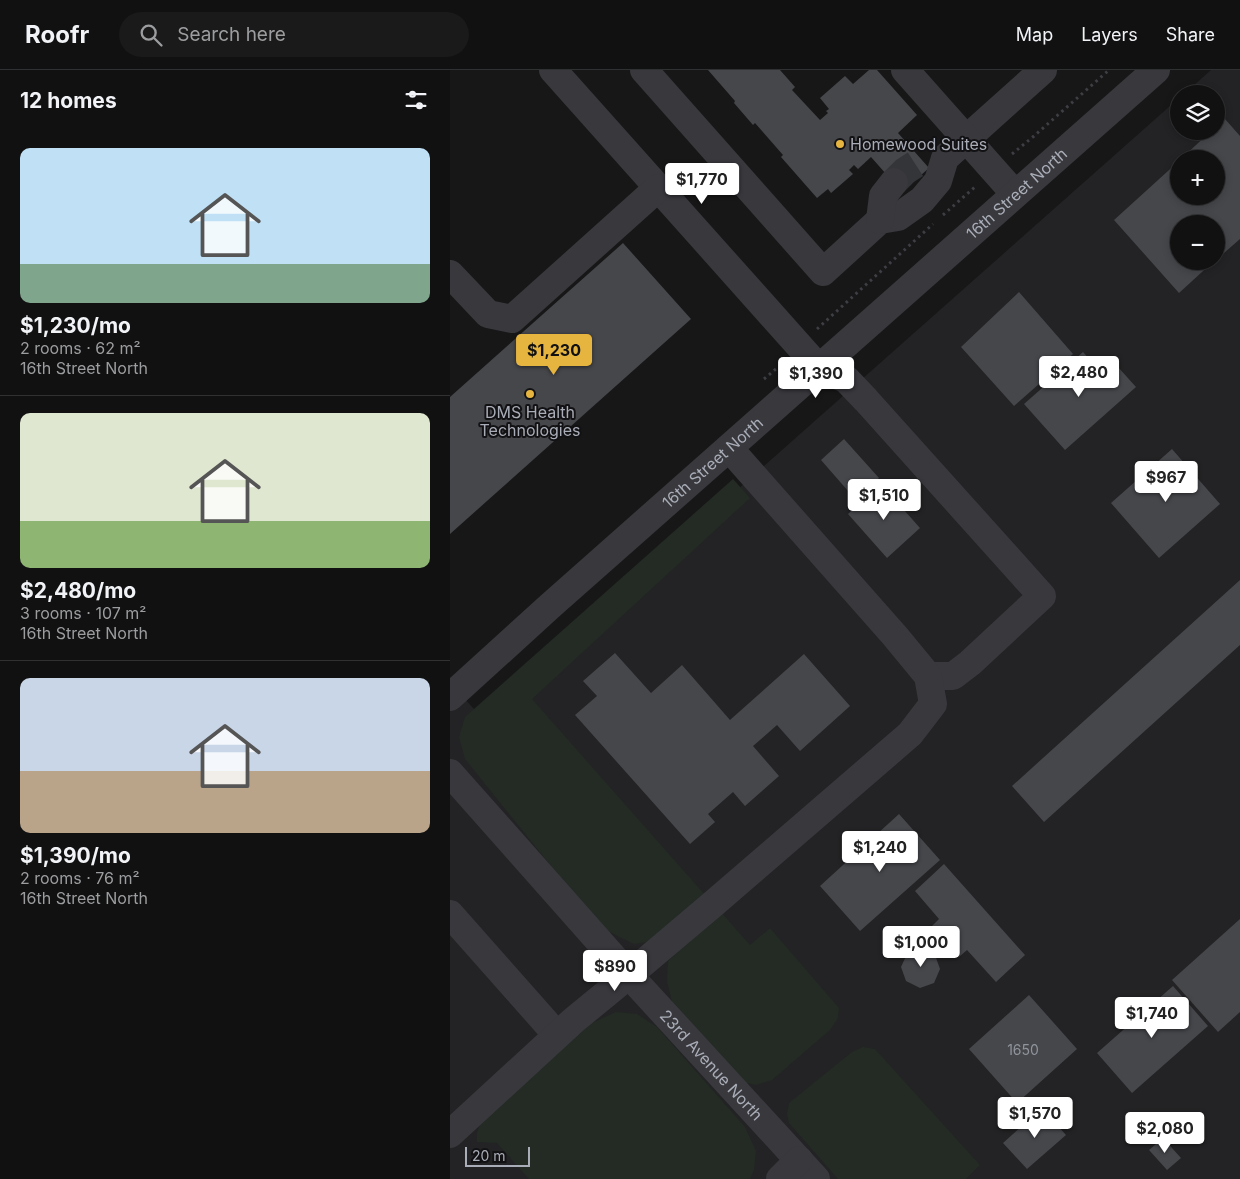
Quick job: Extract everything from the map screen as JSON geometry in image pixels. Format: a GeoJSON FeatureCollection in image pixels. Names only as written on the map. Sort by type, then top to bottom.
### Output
{"type":"FeatureCollection","features":[{"type":"Feature","properties":{"kind":"street"},"geometry":{"type":"LineString","coordinates":[[553,70],[819,368],[846,379],[1042,596],[970,663],[953,676],[928,676]]}},
{"type":"Feature","properties":{"kind":"street"},"geometry":{"type":"LineString","coordinates":[[644,70],[823,272],[880,220],[898,217],[922,200],[938,181],[934,159],[966,139],[1043,70]]}},
{"type":"Feature","properties":{"kind":"street"},"geometry":{"type":"LineString","coordinates":[[905,70],[1015,194]]}},
{"type":"Feature","properties":{"kind":"street","name":"16th Street North"},"geometry":{"type":"LineString","coordinates":[[450,697],[550,606],[1156,70]]}},
{"type":"Feature","properties":{"kind":"street"},"geometry":{"type":"LineString","coordinates":[[880,220],[883,196],[894,182]]}},
{"type":"Feature","properties":{"kind":"street"},"geometry":{"type":"LineString","coordinates":[[450,274],[488,314],[512,319],[658,188]]}},
{"type":"Feature","properties":{"kind":"street"},"geometry":{"type":"LineString","coordinates":[[450,1134],[574,1020],[910,734],[933,704],[928,676],[729,448]]}},
{"type":"Feature","properties":{"kind":"street","name":"23rd Avenue North"},"geometry":{"type":"LineString","coordinates":[[450,773],[629,975],[807,1170]]}},
{"type":"Feature","properties":{"kind":"street"},"geometry":{"type":"LineString","coordinates":[[450,914],[557,1035]]}},
{"type":"Feature","properties":{"kind":"street"},"geometry":{"type":"LineString","coordinates":[[780,1179],[807,1170]]}},
{"type":"Feature","properties":{"kind":"path"},"geometry":{"type":"LineString","coordinates":[[942,217],[1109,70]]}},
{"type":"Feature","properties":{"kind":"path"},"geometry":{"type":"LineString","coordinates":[[764,379],[801,348],[815,330],[934,224]]}},
{"type":"Feature","properties":{"kind":"shaded area"},"geometry":{"type":"Polygon","coordinates":[[[1211,70],[1240,70],[1240,1179],[450,1179],[450,682],[481,717],[1170,106],[1170,140],[1225,140],[1225,85],[1194,85],[1211,70]]]}},
{"type":"Feature","properties":{"kind":"shaded area"},"geometry":{"type":"Polygon","coordinates":[[[733,479],[750,498],[532,699],[706,896],[654,941],[634,944],[601,928],[465,759],[459,737],[465,717],[733,479]]]}},
{"type":"Feature","properties":{"kind":"shaded area"},"geometry":{"type":"Polygon","coordinates":[[[720,911],[750,945],[770,928],[839,1008],[838,1018],[830,1030],[772,1080],[756,1085],[742,1082],[673,1006],[667,981],[668,961],[720,911]]]}},
{"type":"Feature","properties":{"kind":"shaded area"},"geometry":{"type":"Polygon","coordinates":[[[616,1012],[637,1014],[657,1027],[745,1127],[756,1151],[754,1170],[750,1179],[529,1179],[497,1143],[477,1142],[480,1124],[581,1028],[616,1012]]]}},
{"type":"Feature","properties":{"kind":"shaded area"},"geometry":{"type":"Polygon","coordinates":[[[863,1047],[875,1049],[980,1165],[966,1179],[838,1179],[789,1123],[787,1114],[789,1103],[852,1052],[863,1047]]]}},
{"type":"Feature","properties":{"kind":"building","name":"Homewood Suites"},"geometry":{"type":"Polygon","coordinates":[[[708,70],[780,70],[795,87],[792,90],[820,120],[828,113],[826,111],[829,109],[820,98],[845,76],[853,84],[869,70],[877,70],[917,115],[898,133],[929,168],[902,192],[871,157],[858,169],[854,165],[849,170],[853,174],[831,193],[828,189],[817,198],[781,157],[783,155],[755,123],[753,125],[708,70]]]}},
{"type":"Feature","properties":{"kind":"building"},"geometry":{"type":"Polygon","coordinates":[[[1225,119],[1240,136],[1240,239],[1225,252],[1225,215],[1170,215],[1170,270],[1204,270],[1179,293],[1114,220],[1170,169],[1170,205],[1225,205],[1225,150],[1191,150],[1201,140],[1225,140],[1225,119]]]}},
{"type":"Feature","properties":{"kind":"building"},"geometry":{"type":"Polygon","coordinates":[[[623,243],[691,319],[450,534],[450,397],[623,243]]]}},
{"type":"Feature","properties":{"kind":"building"},"geometry":{"type":"Polygon","coordinates":[[[1019,292],[1073,354],[1014,406],[961,347],[1019,292]]]}},
{"type":"Feature","properties":{"kind":"building"},"geometry":{"type":"Polygon","coordinates":[[[1083,352],[1097,368],[1109,357],[1136,387],[1065,450],[1024,404],[1083,352]]]}},
{"type":"Feature","properties":{"kind":"building"},"geometry":{"type":"Polygon","coordinates":[[[844,439],[879,478],[855,499],[821,460],[844,439]]]}},
{"type":"Feature","properties":{"kind":"building"},"geometry":{"type":"Polygon","coordinates":[[[1172,449],[1220,504],[1159,558],[1111,503],[1172,449]]]}},
{"type":"Feature","properties":{"kind":"building"},"geometry":{"type":"Polygon","coordinates":[[[881,484],[920,528],[887,558],[848,514],[881,484]]]}},
{"type":"Feature","properties":{"kind":"building"},"geometry":{"type":"Polygon","coordinates":[[[1240,580],[1240,645],[1044,822],[1012,786],[1240,580]]]}},
{"type":"Feature","properties":{"kind":"building"},"geometry":{"type":"Polygon","coordinates":[[[615,653],[651,693],[682,665],[730,720],[804,654],[850,706],[800,751],[777,725],[753,746],[779,776],[745,806],[733,792],[708,814],[715,822],[690,844],[575,715],[597,696],[583,681],[615,653]]]}},
{"type":"Feature","properties":{"kind":"building"},"geometry":{"type":"Polygon","coordinates":[[[899,814],[940,860],[860,931],[820,886],[899,814]]]}},
{"type":"Feature","properties":{"kind":"building"},"geometry":{"type":"Polygon","coordinates":[[[944,864],[1025,955],[996,982],[967,950],[959,957],[932,926],[939,919],[915,891],[944,864]]]}},
{"type":"Feature","properties":{"kind":"building"},"geometry":{"type":"Polygon","coordinates":[[[1240,919],[1240,1012],[1218,1032],[1172,980],[1240,919]]]}},
{"type":"Feature","properties":{"kind":"building"},"geometry":{"type":"Polygon","coordinates":[[[922,949],[935,955],[940,969],[934,983],[920,988],[906,981],[901,967],[907,954],[922,949]]]}},
{"type":"Feature","properties":{"kind":"building"},"geometry":{"type":"Polygon","coordinates":[[[1173,986],[1208,1026],[1132,1093],[1097,1053],[1173,986]]]}},
{"type":"Feature","properties":{"kind":"building"},"geometry":{"type":"Polygon","coordinates":[[[1029,995],[1077,1049],[1017,1103],[969,1049],[1029,995]]]}},
{"type":"Feature","properties":{"kind":"building"},"geometry":{"type":"Polygon","coordinates":[[[1042,1108],[1066,1135],[1027,1169],[1003,1143],[1042,1108]]]}},
{"type":"Feature","properties":{"kind":"building"},"geometry":{"type":"Polygon","coordinates":[[[1163,1138],[1181,1158],[1167,1170],[1149,1150],[1163,1138]]]}},
{"type":"Feature","properties":{"kind":"tunnel"},"geometry":{"type":"LineString","coordinates":[[894,182],[905,171],[922,160]]}},
{"type":"Feature","properties":{"kind":"place","name":"Homewood Suites"},"geometry":{"type":"Point","coordinates":[840,144]}},
{"type":"Feature","properties":{"kind":"place","name":"DMS Health Technologies"},"geometry":{"type":"Point","coordinates":[530,394]}}]}
